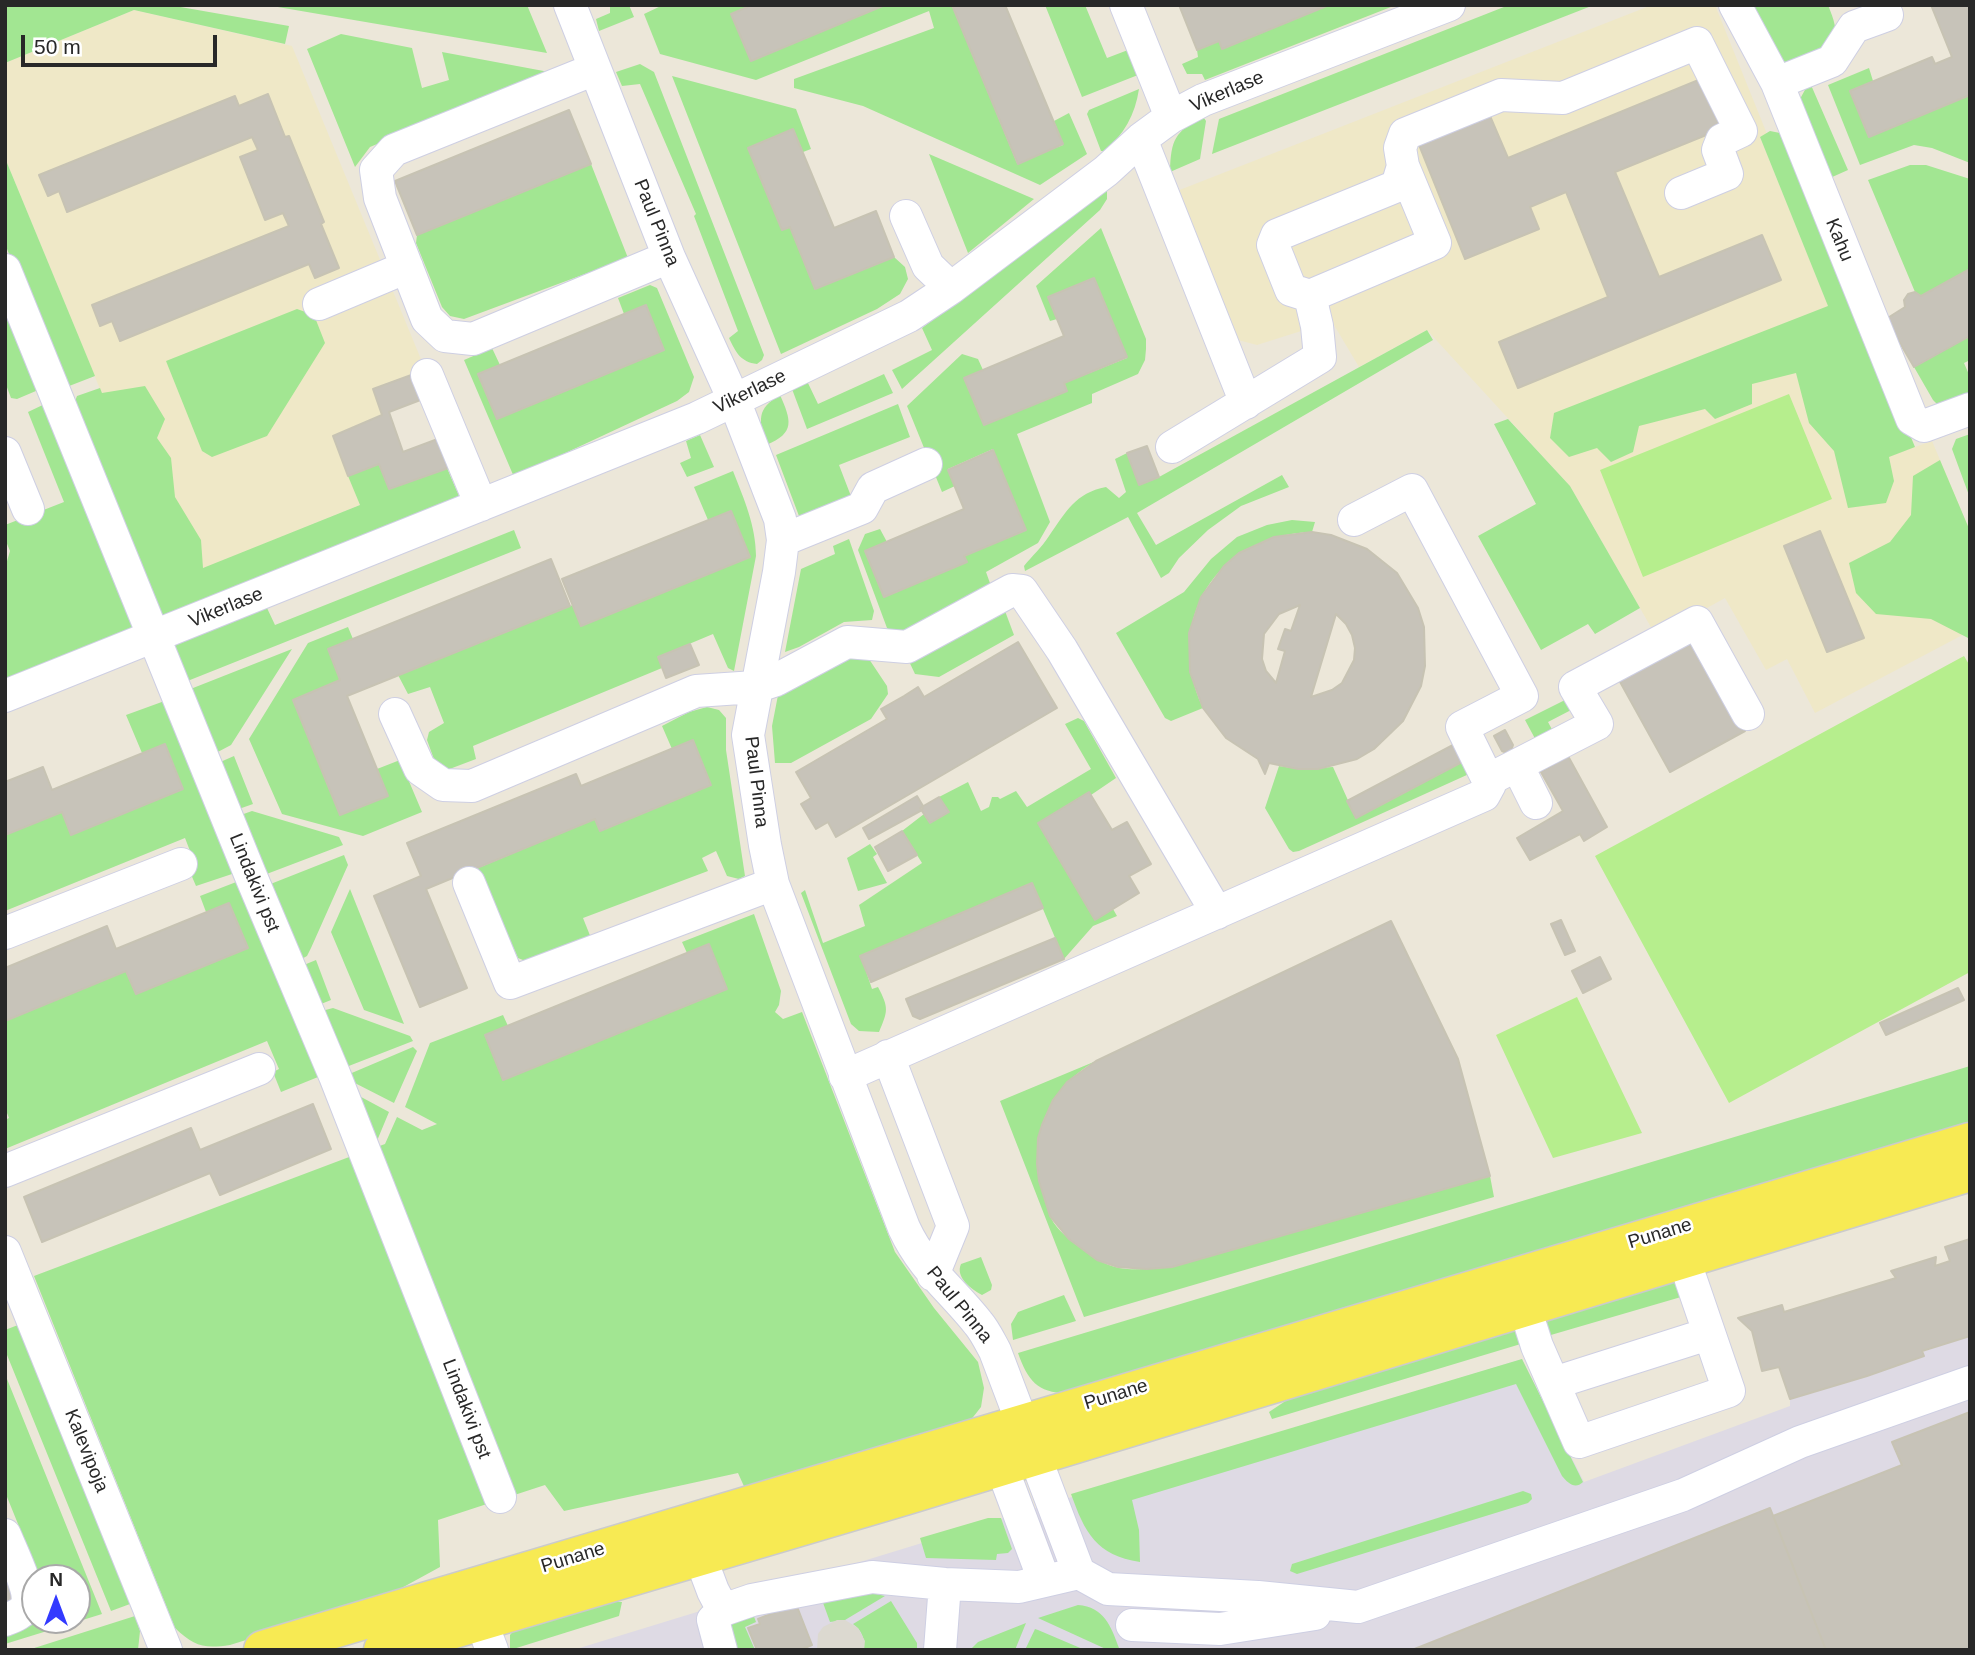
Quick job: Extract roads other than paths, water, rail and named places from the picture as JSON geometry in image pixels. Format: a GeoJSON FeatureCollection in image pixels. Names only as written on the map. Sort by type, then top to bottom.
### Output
{"type":"FeatureCollection","features":[{"type":"Feature","properties":{"kind":"main road","name":"Punane"},"geometry":{"type":"LineString","coordinates":[[263,1650],[694,1540],[1678,1244],[1970,1142]]}},
{"type":"Feature","properties":{"kind":"main road","name":"Punane"},"geometry":{"type":"LineString","coordinates":[[1678,1244],[1970,1172]]}},
{"type":"Feature","properties":{"kind":"main road","name":"Punane"},"geometry":{"type":"LineString","coordinates":[[383,1650],[486,1635],[694,1540]]}},
{"type":"Feature","properties":{"kind":"street","name":"Paul Pinna"},"geometry":{"type":"LineString","coordinates":[[570,5],[669,257],[734,400],[780,519],[783,540],[748,734],[773,884],[911,1244],[933,1275],[979,1324],[995,1351],[1011,1445]]}},
{"type":"Feature","properties":{"kind":"street"},"geometry":{"type":"LineString","coordinates":[[1126,5],[1171,117]]}},
{"type":"Feature","properties":{"kind":"street","name":"Vikerlase"},"geometry":{"type":"LineString","coordinates":[[5,696],[697,418],[909,316],[951,288],[1106,171],[1141,139],[1171,117],[1203,100],[1449,5]]}},
{"type":"Feature","properties":{"kind":"street","name":"Kahu"},"geometry":{"type":"LineString","coordinates":[[1735,5],[1782,97],[1912,419],[1924,426],[1970,409]]}},
{"type":"Feature","properties":{"kind":"street"},"geometry":{"type":"LineString","coordinates":[[1681,193],[1727,174],[1718,150],[1722,140],[1741,131],[1832,61],[1854,27],[1887,15]]}},
{"type":"Feature","properties":{"kind":"street"},"geometry":{"type":"LineString","coordinates":[[1403,166],[1397,186],[1346,215],[1277,235],[1273,245],[1291,290],[1310,296],[1435,243],[1403,166],[1400,148],[1405,134],[1501,95],[1563,98],[1698,43],[1741,131]]}},
{"type":"Feature","properties":{"kind":"street"},"geometry":{"type":"LineString","coordinates":[[595,69],[394,150],[376,170],[380,198],[427,319],[445,337],[473,339],[669,257]]}},
{"type":"Feature","properties":{"kind":"street"},"geometry":{"type":"LineString","coordinates":[[1141,139],[1246,403]]}},
{"type":"Feature","properties":{"kind":"street"},"geometry":{"type":"LineString","coordinates":[[905,216],[928,266],[951,288]]}},
{"type":"Feature","properties":{"kind":"street"},"geometry":{"type":"LineString","coordinates":[[319,304],[407,267]]}},
{"type":"Feature","properties":{"kind":"street","name":"Lindakivi pst"},"geometry":{"type":"LineString","coordinates":[[5,270],[250,874],[335,1076],[500,1497]]}},
{"type":"Feature","properties":{"kind":"street"},"geometry":{"type":"LineString","coordinates":[[1172,447],[1320,357],[1310,296]]}},
{"type":"Feature","properties":{"kind":"street"},"geometry":{"type":"LineString","coordinates":[[427,375],[481,505]]}},
{"type":"Feature","properties":{"kind":"street"},"geometry":{"type":"LineString","coordinates":[[5,453],[27,509]]}},
{"type":"Feature","properties":{"kind":"street"},"geometry":{"type":"LineString","coordinates":[[783,540],[862,508],[873,488],[926,464]]}},
{"type":"Feature","properties":{"kind":"street"},"geometry":{"type":"LineString","coordinates":[[845,1076],[1484,795],[1490,784],[1462,727],[1522,696],[1412,490],[1354,520]]}},
{"type":"Feature","properties":{"kind":"street"},"geometry":{"type":"LineString","coordinates":[[395,715],[420,769],[443,785],[472,786],[696,691],[755,687],[776,680],[847,642],[907,647],[1012,590],[1023,591],[1068,660],[1217,913]]}},
{"type":"Feature","properties":{"kind":"street"},"geometry":{"type":"LineString","coordinates":[[1488,779],[1597,724],[1575,687],[1697,622],[1748,715]]}},
{"type":"Feature","properties":{"kind":"street"},"geometry":{"type":"LineString","coordinates":[[1517,765],[1536,803]]}},
{"type":"Feature","properties":{"kind":"street"},"geometry":{"type":"LineString","coordinates":[[5,933],[181,864]]}},
{"type":"Feature","properties":{"kind":"street"},"geometry":{"type":"LineString","coordinates":[[469,883],[510,983],[773,884]]}},
{"type":"Feature","properties":{"kind":"street"},"geometry":{"type":"LineString","coordinates":[[888,1056],[953,1226],[933,1275]]}},
{"type":"Feature","properties":{"kind":"street"},"geometry":{"type":"LineString","coordinates":[[5,1171],[259,1069]]}},
{"type":"Feature","properties":{"kind":"street"},"geometry":{"type":"LineString","coordinates":[[1519,1292],[1537,1346],[1579,1442],[1730,1391],[1678,1244]]}},
{"type":"Feature","properties":{"kind":"street","name":"Kalevipoja"},"geometry":{"type":"LineString","coordinates":[[5,1252],[166,1650]]}},
{"type":"Feature","properties":{"kind":"street"},"geometry":{"type":"LineString","coordinates":[[1554,1383],[1708,1334]]}},
{"type":"Feature","properties":{"kind":"street"},"geometry":{"type":"LineString","coordinates":[[1108,1589],[1114,1608],[1137,1637],[1220,1629],[1357,1607],[1684,1495],[1800,1442],[1970,1382]]}},
{"type":"Feature","properties":{"kind":"street"},"geometry":{"type":"LineString","coordinates":[[1011,1445],[1079,1573],[1108,1589],[1258,1597],[1357,1607]]}},
{"type":"Feature","properties":{"kind":"street"},"geometry":{"type":"LineString","coordinates":[[1011,1445],[1044,1580]]}},
{"type":"Feature","properties":{"kind":"street"},"geometry":{"type":"LineString","coordinates":[[5,1535],[28,1594],[26,1606],[17,1615],[5,1620]]}},
{"type":"Feature","properties":{"kind":"street"},"geometry":{"type":"LineString","coordinates":[[694,1540],[723,1610]]}},
{"type":"Feature","properties":{"kind":"street"},"geometry":{"type":"LineString","coordinates":[[721,1650],[713,1620],[723,1610],[752,1600],[872,1577],[1019,1587],[1079,1573]]}},
{"type":"Feature","properties":{"kind":"street"},"geometry":{"type":"LineString","coordinates":[[940,1650],[945,1584]]}}]}
